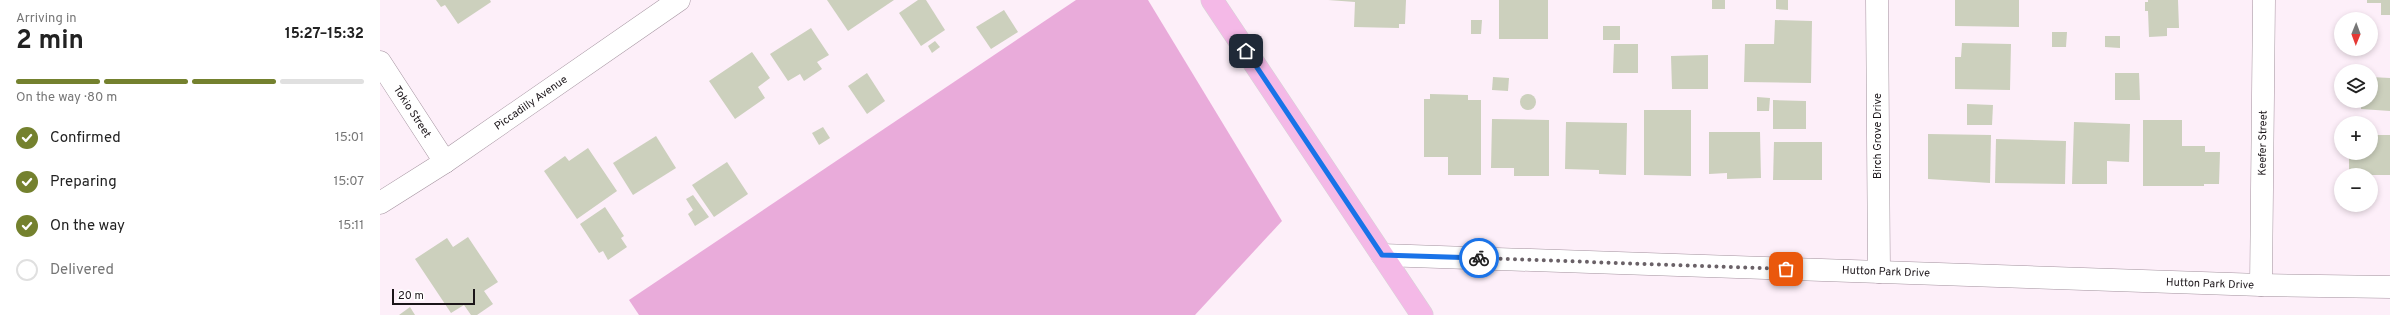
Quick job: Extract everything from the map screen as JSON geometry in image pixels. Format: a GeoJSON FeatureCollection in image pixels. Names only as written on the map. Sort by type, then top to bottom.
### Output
{"type":"FeatureCollection","features":[{"type":"Feature","properties":{"kind":"main road"},"geometry":{"type":"LineString","coordinates":[[1212,0],[1422,315]]}},
{"type":"Feature","properties":{"kind":"street","name":"Piccadilly Avenue"},"geometry":{"type":"LineString","coordinates":[[380,203],[445,162],[679,0]]}},
{"type":"Feature","properties":{"kind":"street","name":"Birch Grove Drive"},"geometry":{"type":"LineString","coordinates":[[1877,0],[1879,272]]}},
{"type":"Feature","properties":{"kind":"street","name":"Keefer Street"},"geometry":{"type":"LineString","coordinates":[[2261,285],[2264,0]]}},
{"type":"Feature","properties":{"kind":"street","name":"Tokio Street"},"geometry":{"type":"LineString","coordinates":[[380,62],[445,162]]}},
{"type":"Feature","properties":{"kind":"street","name":"Hutton Park Drive"},"geometry":{"type":"LineString","coordinates":[[1382,255],[2261,285],[2390,287]]}},
{"type":"Feature","properties":{"kind":"shaded area"},"geometry":{"type":"Polygon","coordinates":[[[1076,0],[1148,0],[1282,221],[1195,315],[639,315],[629,300],[1076,0]]]}},
{"type":"Feature","properties":{"kind":"building"},"geometry":{"type":"Polygon","coordinates":[[[436,0],[490,0],[491,2],[458,24],[445,5],[441,7],[436,0]]]}},
{"type":"Feature","properties":{"kind":"building"},"geometry":{"type":"Polygon","coordinates":[[[827,0],[894,0],[848,31],[827,0]]]}},
{"type":"Feature","properties":{"kind":"building"},"geometry":{"type":"Polygon","coordinates":[[[918,0],[926,0],[945,30],[921,46],[899,13],[918,0]]]}},
{"type":"Feature","properties":{"kind":"building"},"geometry":{"type":"Polygon","coordinates":[[[1328,0],[1406,0],[1405,24],[1399,24],[1399,28],[1354,27],[1355,2],[1328,0]]]}},
{"type":"Feature","properties":{"kind":"building"},"geometry":{"type":"Polygon","coordinates":[[[1499,0],[1548,0],[1548,39],[1499,39],[1499,0]]]}},
{"type":"Feature","properties":{"kind":"building"},"geometry":{"type":"Polygon","coordinates":[[[1712,0],[1725,0],[1725,9],[1712,9],[1712,0]]]}},
{"type":"Feature","properties":{"kind":"building"},"geometry":{"type":"Polygon","coordinates":[[[1776,0],[1788,0],[1788,10],[1776,9],[1776,0]]]}},
{"type":"Feature","properties":{"kind":"building"},"geometry":{"type":"Polygon","coordinates":[[[1955,0],[2019,0],[2019,27],[1955,26],[1955,0]]]}},
{"type":"Feature","properties":{"kind":"building"},"geometry":{"type":"Polygon","coordinates":[[[2148,0],[2178,0],[2179,28],[2167,28],[2167,36],[2149,37],[2148,11],[2145,11],[2145,2],[2148,2],[2148,0]]]}},
{"type":"Feature","properties":{"kind":"building"},"geometry":{"type":"Polygon","coordinates":[[[2367,0],[2390,0],[2390,15],[2381,15],[2381,3],[2367,3],[2367,0]]]}},
{"type":"Feature","properties":{"kind":"building"},"geometry":{"type":"Polygon","coordinates":[[[1004,10],[1018,32],[991,49],[976,27],[1004,10]]]}},
{"type":"Feature","properties":{"kind":"building"},"geometry":{"type":"Polygon","coordinates":[[[1471,20],[1482,20],[1481,34],[1471,34],[1471,20]]]}},
{"type":"Feature","properties":{"kind":"building"},"geometry":{"type":"Polygon","coordinates":[[[1775,20],[1812,21],[1811,83],[1744,82],[1745,44],[1774,44],[1775,20]]]}},
{"type":"Feature","properties":{"kind":"building"},"geometry":{"type":"Polygon","coordinates":[[[1603,26],[1620,26],[1620,40],[1603,40],[1603,26]]]}},
{"type":"Feature","properties":{"kind":"building"},"geometry":{"type":"Polygon","coordinates":[[[811,28],[829,55],[817,62],[822,69],[804,81],[800,74],[788,81],[770,54],[811,28]]]}},
{"type":"Feature","properties":{"kind":"building"},"geometry":{"type":"Polygon","coordinates":[[[2052,32],[2067,32],[2066,47],[2052,47],[2052,32]]]}},
{"type":"Feature","properties":{"kind":"building"},"geometry":{"type":"Polygon","coordinates":[[[2105,36],[2120,36],[2120,48],[2105,47],[2105,36]]]}},
{"type":"Feature","properties":{"kind":"building"},"geometry":{"type":"Polygon","coordinates":[[[935,41],[940,47],[932,53],[928,46],[935,41]]]}},
{"type":"Feature","properties":{"kind":"building"},"geometry":{"type":"Polygon","coordinates":[[[1962,43],[2011,44],[2010,90],[1955,89],[1955,57],[1961,57],[1962,43]]]}},
{"type":"Feature","properties":{"kind":"building"},"geometry":{"type":"Polygon","coordinates":[[[1614,44],[1638,44],[1638,73],[1613,73],[1614,44]]]}},
{"type":"Feature","properties":{"kind":"building"},"geometry":{"type":"Polygon","coordinates":[[[752,52],[770,78],[758,87],[765,98],[735,119],[709,81],[752,52]]]}},
{"type":"Feature","properties":{"kind":"building"},"geometry":{"type":"Polygon","coordinates":[[[1708,55],[1708,89],[1672,89],[1671,56],[1708,55]]]}},
{"type":"Feature","properties":{"kind":"building"},"geometry":{"type":"Polygon","coordinates":[[[867,73],[885,101],[867,114],[848,86],[867,73]]]}},
{"type":"Feature","properties":{"kind":"building"},"geometry":{"type":"Polygon","coordinates":[[[2115,73],[2139,73],[2140,100],[2115,100],[2115,73]]]}},
{"type":"Feature","properties":{"kind":"building"},"geometry":{"type":"Polygon","coordinates":[[[1493,77],[1509,78],[1508,91],[1492,90],[1493,77]]]}},
{"type":"Feature","properties":{"kind":"building"},"geometry":{"type":"Polygon","coordinates":[[[2378,77],[2390,78],[2390,111],[2361,109],[2378,108],[2378,77]]]}},
{"type":"Feature","properties":{"kind":"building"},"geometry":{"type":"Polygon","coordinates":[[[1430,94],[1468,95],[1468,100],[1481,100],[1481,175],[1448,175],[1448,157],[1424,157],[1424,99],[1430,99],[1430,94]]]}},
{"type":"Feature","properties":{"kind":"building"},"geometry":{"type":"Polygon","coordinates":[[[1528,94],[1534,96],[1536,102],[1534,108],[1528,110],[1522,108],[1520,102],[1522,96],[1528,94]]]}},
{"type":"Feature","properties":{"kind":"building"},"geometry":{"type":"Polygon","coordinates":[[[1757,97],[1770,98],[1769,111],[1757,111],[1757,97]]]}},
{"type":"Feature","properties":{"kind":"building"},"geometry":{"type":"Polygon","coordinates":[[[1773,100],[1806,101],[1806,129],[1773,129],[1773,100]]]}},
{"type":"Feature","properties":{"kind":"building"},"geometry":{"type":"Polygon","coordinates":[[[1967,104],[1993,105],[1992,125],[1967,125],[1967,104]]]}},
{"type":"Feature","properties":{"kind":"building"},"geometry":{"type":"Polygon","coordinates":[[[1644,110],[1691,110],[1691,176],[1644,175],[1644,110]]]}},
{"type":"Feature","properties":{"kind":"building"},"geometry":{"type":"Polygon","coordinates":[[[1492,119],[1549,120],[1549,176],[1514,176],[1514,168],[1491,168],[1492,119]]]}},
{"type":"Feature","properties":{"kind":"building"},"geometry":{"type":"Polygon","coordinates":[[[2143,120],[2182,120],[2182,146],[2205,146],[2205,152],[2220,152],[2219,184],[2204,184],[2204,186],[2143,186],[2143,120]]]}},
{"type":"Feature","properties":{"kind":"building"},"geometry":{"type":"Polygon","coordinates":[[[1566,122],[1627,123],[1626,175],[1599,174],[1599,170],[1565,169],[1566,122]]]}},
{"type":"Feature","properties":{"kind":"building"},"geometry":{"type":"Polygon","coordinates":[[[2074,122],[2130,124],[2129,162],[2107,161],[2107,184],[2072,184],[2074,122]]]}},
{"type":"Feature","properties":{"kind":"building"},"geometry":{"type":"Polygon","coordinates":[[[823,127],[830,138],[819,145],[812,133],[823,127]]]}},
{"type":"Feature","properties":{"kind":"building"},"geometry":{"type":"Polygon","coordinates":[[[1709,132],[1760,132],[1761,178],[1727,179],[1727,173],[1709,174],[1709,132]]]}},
{"type":"Feature","properties":{"kind":"building"},"geometry":{"type":"Polygon","coordinates":[[[1928,134],[1991,135],[1990,183],[1928,179],[1928,134]]]}},
{"type":"Feature","properties":{"kind":"building"},"geometry":{"type":"Polygon","coordinates":[[[2378,135],[2390,135],[2390,175],[2378,175],[2378,168],[2349,168],[2349,160],[2378,160],[2378,135]]]}},
{"type":"Feature","properties":{"kind":"building"},"geometry":{"type":"Polygon","coordinates":[[[656,136],[676,168],[633,195],[613,163],[656,136]]]}},
{"type":"Feature","properties":{"kind":"building"},"geometry":{"type":"Polygon","coordinates":[[[1996,139],[2066,141],[2065,184],[1995,183],[1996,139]]]}},
{"type":"Feature","properties":{"kind":"building"},"geometry":{"type":"Polygon","coordinates":[[[1774,142],[1822,142],[1822,180],[1773,180],[1774,142]]]}},
{"type":"Feature","properties":{"kind":"building"},"geometry":{"type":"Polygon","coordinates":[[[588,148],[617,191],[577,219],[544,171],[565,156],[569,161],[588,148]]]}},
{"type":"Feature","properties":{"kind":"building"},"geometry":{"type":"Polygon","coordinates":[[[727,162],[748,194],[714,217],[692,185],[727,162]]]}},
{"type":"Feature","properties":{"kind":"building"},"geometry":{"type":"Polygon","coordinates":[[[693,195],[709,217],[695,226],[688,214],[693,210],[686,199],[693,195]]]}},
{"type":"Feature","properties":{"kind":"building"},"geometry":{"type":"Polygon","coordinates":[[[605,207],[624,236],[621,238],[627,247],[608,260],[603,251],[599,253],[580,224],[605,207]]]}},
{"type":"Feature","properties":{"kind":"building"},"geometry":{"type":"Polygon","coordinates":[[[468,237],[498,282],[484,291],[493,304],[477,315],[471,315],[464,305],[451,313],[415,259],[447,238],[453,247],[468,237]]]}},
{"type":"Feature","properties":{"kind":"building"},"geometry":{"type":"Polygon","coordinates":[[[410,307],[415,315],[399,315],[410,307]]]}},
{"type":"Feature","properties":{"kind":"way so far"},"geometry":{"type":"LineString","coordinates":[[1479,258],[1786,269]]}},
{"type":"Feature","properties":{"kind":"route"},"geometry":{"type":"LineString","coordinates":[[1246,51],[1382,255],[1479,258]]}}]}
